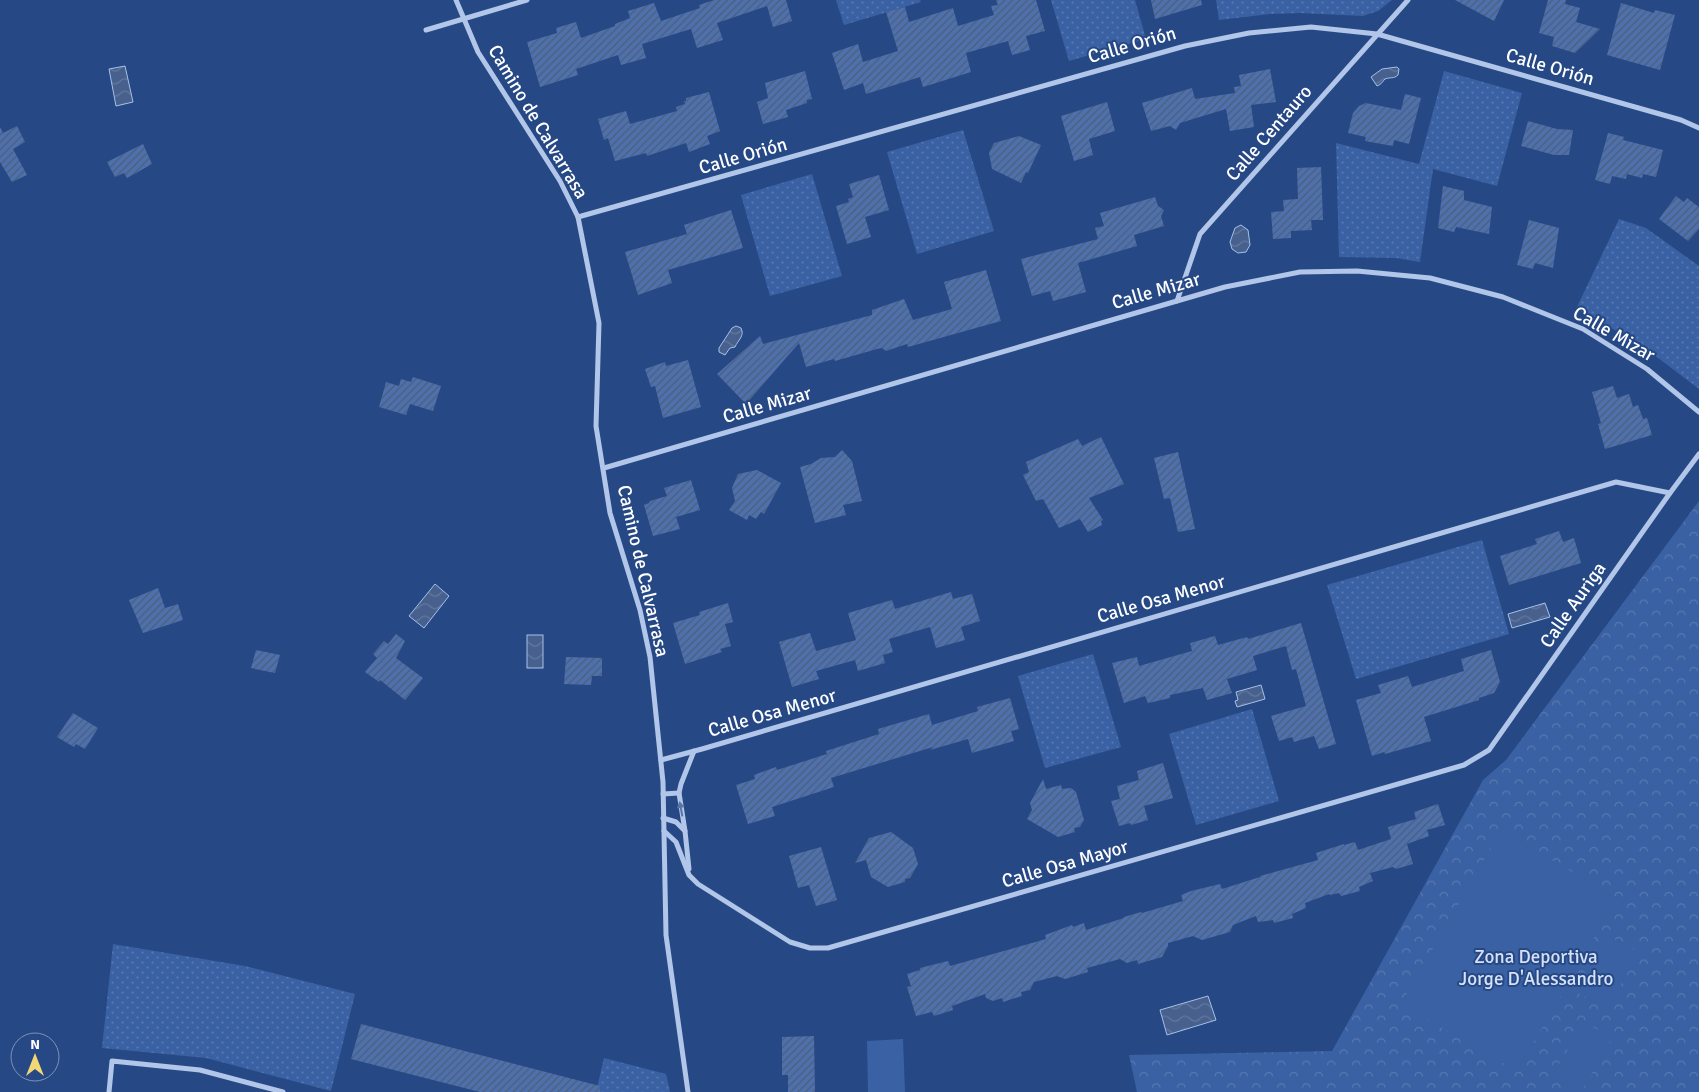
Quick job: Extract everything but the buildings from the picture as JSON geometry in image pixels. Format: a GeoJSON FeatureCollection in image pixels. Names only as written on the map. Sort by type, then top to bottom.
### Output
{"type":"FeatureCollection","features":[{"type":"Feature","properties":{"kind":"street","name":"Camino de Calvarrasa"},"geometry":{"type":"LineString","coordinates":[[456,0],[478,52],[560,180],[578,218],[599,322],[596,426],[610,512],[644,623],[650,657],[663,794],[666,935],[688,1092]]}},
{"type":"Feature","properties":{"kind":"street"},"geometry":{"type":"LineString","coordinates":[[426,30],[527,0]]}},
{"type":"Feature","properties":{"kind":"street","name":"Calle Centauro"},"geometry":{"type":"LineString","coordinates":[[1177,301],[1200,234],[1408,0]]}},
{"type":"Feature","properties":{"kind":"street","name":"Calle Orión"},"geometry":{"type":"LineString","coordinates":[[578,218],[1185,46],[1249,32],[1312,27],[1377,34],[1681,120],[1699,128]]}},
{"type":"Feature","properties":{"kind":"street","name":"Calle Mizar"},"geometry":{"type":"LineString","coordinates":[[604,468],[1225,287],[1300,272],[1357,271],[1430,278],[1503,297],[1583,329],[1647,370],[1699,412]]}},
{"type":"Feature","properties":{"kind":"street","name":"Calle Auriga"},"geometry":{"type":"LineString","coordinates":[[1464,764],[1489,750],[1699,454]]}},
{"type":"Feature","properties":{"kind":"street","name":"Calle Osa Menor"},"geometry":{"type":"LineString","coordinates":[[661,760],[1616,482],[1670,493]]}},
{"type":"Feature","properties":{"kind":"street"},"geometry":{"type":"LineString","coordinates":[[690,875],[679,793],[694,751]]}},
{"type":"Feature","properties":{"kind":"street","name":"Calle Osa Mayor"},"geometry":{"type":"LineString","coordinates":[[664,831],[676,842],[690,875],[698,884],[790,942],[810,948],[828,948],[1464,764]]}},
{"type":"Feature","properties":{"kind":"street"},"geometry":{"type":"LineString","coordinates":[[663,794],[679,793]]}},
{"type":"Feature","properties":{"kind":"street"},"geometry":{"type":"LineString","coordinates":[[663,818],[676,822],[685,831]]}},
{"type":"Feature","properties":{"kind":"street"},"geometry":{"type":"LineString","coordinates":[[109,1092],[112,1061],[200,1070],[283,1092]]}},
{"type":"Feature","properties":{"kind":"green space"},"geometry":{"type":"Polygon","coordinates":[[[836,0],[920,0],[921,2],[844,25],[836,0]]]}},
{"type":"Feature","properties":{"kind":"green space"},"geometry":{"type":"Polygon","coordinates":[[[1051,0],[1135,0],[1146,39],[1069,61],[1051,0]]]}},
{"type":"Feature","properties":{"kind":"green space"},"geometry":{"type":"Polygon","coordinates":[[[1216,0],[1392,0],[1378,11],[1363,16],[1300,13],[1270,14],[1219,20],[1216,0]]]}},
{"type":"Feature","properties":{"kind":"green space"},"geometry":{"type":"Polygon","coordinates":[[[1444,71],[1522,93],[1497,186],[1433,169],[1420,262],[1396,258],[1339,257],[1336,143],[1419,164],[1444,71]]]}},
{"type":"Feature","properties":{"kind":"green space"},"geometry":{"type":"Polygon","coordinates":[[[963,130],[994,231],[917,254],[887,152],[963,130]]]}},
{"type":"Feature","properties":{"kind":"green space"},"geometry":{"type":"Polygon","coordinates":[[[812,174],[842,276],[770,296],[741,195],[812,174]]]}},
{"type":"Feature","properties":{"kind":"green space"},"geometry":{"type":"Polygon","coordinates":[[[1619,219],[1646,228],[1699,266],[1699,389],[1657,357],[1622,334],[1576,309],[1619,219]]]}},
{"type":"Feature","properties":{"kind":"green space"},"geometry":{"type":"Polygon","coordinates":[[[1699,501],[1699,1092],[1137,1092],[1129,1055],[1332,1051],[1483,780],[1506,760],[1699,501]]]}},
{"type":"Feature","properties":{"kind":"green space"},"geometry":{"type":"Polygon","coordinates":[[[1482,540],[1509,634],[1356,679],[1327,585],[1482,540]]]}},
{"type":"Feature","properties":{"kind":"green space"},"geometry":{"type":"Polygon","coordinates":[[[1093,654],[1121,747],[1045,768],[1018,676],[1093,654]]]}},
{"type":"Feature","properties":{"kind":"green space"},"geometry":{"type":"Polygon","coordinates":[[[1252,709],[1279,801],[1196,825],[1169,734],[1252,709]]]}},
{"type":"Feature","properties":{"kind":"green space","name":"Zona Deportiva Jorge D'Alessandro"},"geometry":{"type":"Polygon","coordinates":[[[1501,831],[1617,898],[1517,1071],[1401,1004],[1501,831]]]}},
{"type":"Feature","properties":{"kind":"green space"},"geometry":{"type":"Polygon","coordinates":[[[1610,937],[1639,952],[1607,1009],[1578,993],[1610,937]]]}},
{"type":"Feature","properties":{"kind":"green space"},"geometry":{"type":"Polygon","coordinates":[[[113,944],[245,966],[355,994],[331,1091],[206,1058],[102,1048],[113,944]]]}},
{"type":"Feature","properties":{"kind":"green space"},"geometry":{"type":"Polygon","coordinates":[[[1584,1022],[1612,1038],[1581,1092],[1576,1092],[1551,1078],[1584,1022]]]}},
{"type":"Feature","properties":{"kind":"green space"},"geometry":{"type":"Polygon","coordinates":[[[903,1039],[905,1092],[868,1092],[867,1041],[903,1039]]]}},
{"type":"Feature","properties":{"kind":"green space"},"geometry":{"type":"Polygon","coordinates":[[[604,1058],[666,1074],[670,1092],[596,1092],[604,1058]]]}},
{"type":"Feature","properties":{"kind":"water"},"geometry":{"type":"Polygon","coordinates":[[[125,66],[133,102],[116,106],[109,69],[125,66]]]}},
{"type":"Feature","properties":{"kind":"water"},"geometry":{"type":"Polygon","coordinates":[[[1397,67],[1399,69],[1398,75],[1385,79],[1377,86],[1371,77],[1382,69],[1397,67]]]}},
{"type":"Feature","properties":{"kind":"water"},"geometry":{"type":"Polygon","coordinates":[[[1241,225],[1248,230],[1250,245],[1246,252],[1238,253],[1232,249],[1230,242],[1235,228],[1241,225]]]}},
{"type":"Feature","properties":{"kind":"water"},"geometry":{"type":"Polygon","coordinates":[[[736,326],[741,328],[741,338],[735,347],[730,348],[725,355],[719,352],[719,348],[732,328],[736,326]]]}},
{"type":"Feature","properties":{"kind":"water"},"geometry":{"type":"Polygon","coordinates":[[[435,584],[449,596],[424,628],[409,616],[435,584]]]}},
{"type":"Feature","properties":{"kind":"water"},"geometry":{"type":"Polygon","coordinates":[[[1545,603],[1550,617],[1512,628],[1508,614],[1545,603]]]}},
{"type":"Feature","properties":{"kind":"water"},"geometry":{"type":"Polygon","coordinates":[[[527,635],[543,635],[543,668],[527,668],[527,635]]]}},
{"type":"Feature","properties":{"kind":"water"},"geometry":{"type":"Polygon","coordinates":[[[1261,685],[1265,699],[1237,707],[1235,701],[1238,700],[1236,692],[1261,685]]]}},
{"type":"Feature","properties":{"kind":"water"},"geometry":{"type":"Polygon","coordinates":[[[1208,996],[1216,1020],[1167,1035],[1160,1010],[1208,996]]]}}]}
